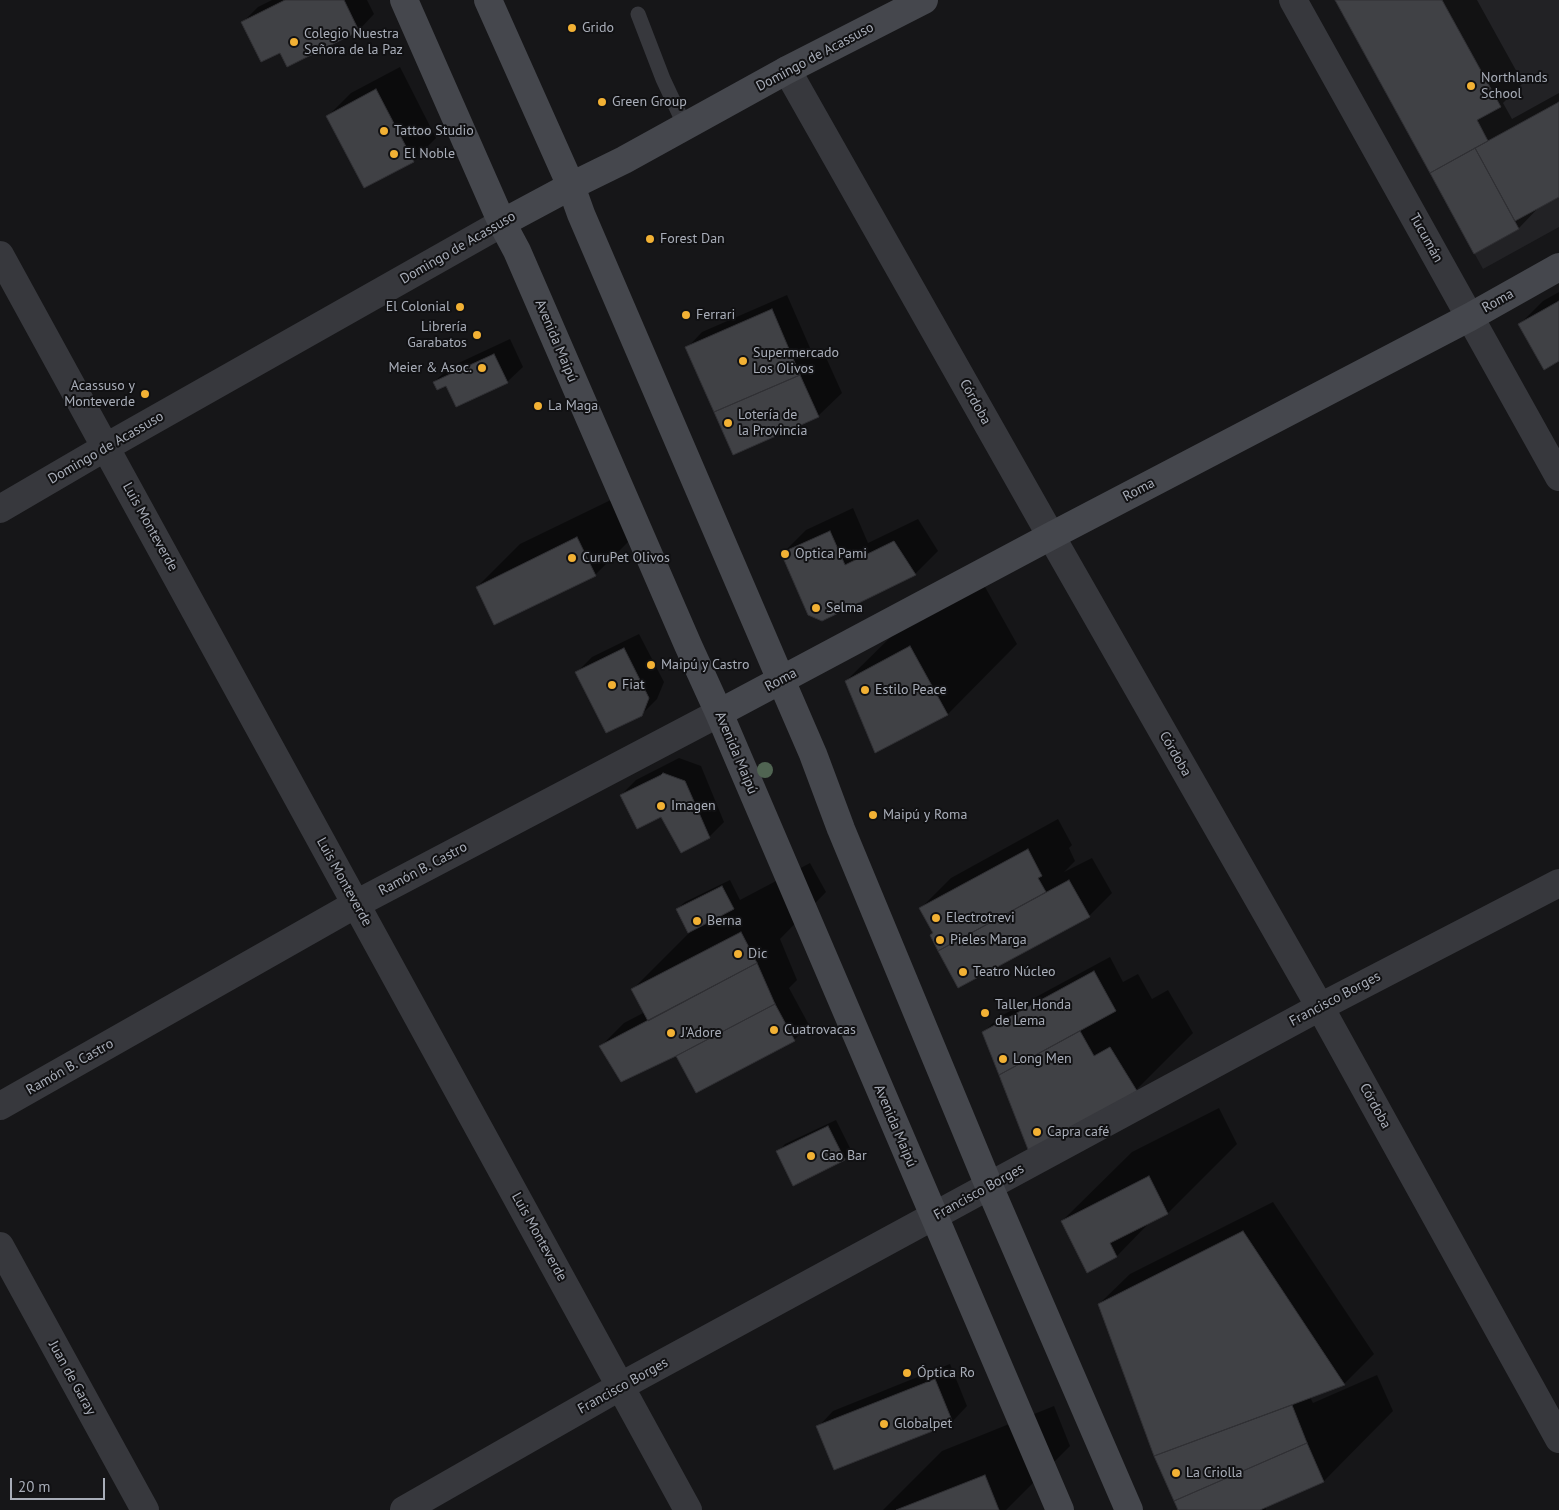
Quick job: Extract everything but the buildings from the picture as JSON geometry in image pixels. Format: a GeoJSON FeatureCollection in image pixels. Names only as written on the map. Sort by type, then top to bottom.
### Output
{"type":"FeatureCollection","features":[{"type":"Feature","properties":{"kind":"main road","name":"Avenida Maipú"},"geometry":{"type":"LineString","coordinates":[[404,0],[502,223],[517,251],[719,713],[1060,1510]]}},
{"type":"Feature","properties":{"kind":"main road"},"geometry":{"type":"LineString","coordinates":[[488,0],[571,186],[581,214],[813,754],[841,829],[989,1186],[1129,1510]]}},
{"type":"Feature","properties":{"kind":"main road","name":"Domingo de Acassuso"},"geometry":{"type":"LineString","coordinates":[[502,223],[624,160],[787,70],[924,0]]}},
{"type":"Feature","properties":{"kind":"main road","name":"Roma"},"geometry":{"type":"LineString","coordinates":[[719,713],[1051,536],[1470,317],[1559,267]]}},
{"type":"Feature","properties":{"kind":"street","name":"Tucumán"},"geometry":{"type":"LineString","coordinates":[[1293,0],[1559,477]]}},
{"type":"Feature","properties":{"kind":"street","name":"Córdoba"},"geometry":{"type":"LineString","coordinates":[[787,70],[1320,1007],[1559,1439]]}},
{"type":"Feature","properties":{"kind":"street","name":"Domingo de Acassuso"},"geometry":{"type":"LineString","coordinates":[[0,509],[502,223]]}},
{"type":"Feature","properties":{"kind":"street","name":"Luis Monteverde"},"geometry":{"type":"LineString","coordinates":[[0,255],[688,1510]]}},
{"type":"Feature","properties":{"kind":"street","name":"Ramón B. Castro"},"geometry":{"type":"LineString","coordinates":[[0,1106],[356,904],[719,713]]}},
{"type":"Feature","properties":{"kind":"street","name":"Francisco Borges"},"geometry":{"type":"LineString","coordinates":[[404,1510],[621,1386],[989,1186],[1320,1007],[1559,883]]}},
{"type":"Feature","properties":{"kind":"street","name":"Juan de Garay"},"geometry":{"type":"LineString","coordinates":[[0,1246],[145,1510]]}},
{"type":"Feature","properties":{"kind":"lane"},"geometry":{"type":"LineString","coordinates":[[638,14],[663,79],[685,126]]}},
{"type":"Feature","properties":{"kind":"shaded area","name":"Northlands School"},"geometry":{"type":"Polygon","coordinates":[[[1335,0],[1559,0],[1559,227],[1483,269],[1335,0]]]}},
{"type":"Feature","properties":{"kind":"place","name":"Grido"},"geometry":{"type":"Point","coordinates":[572,28]}},
{"type":"Feature","properties":{"kind":"place","name":"Colegio Nuestra Señora de la Paz"},"geometry":{"type":"Point","coordinates":[294,42]}},
{"type":"Feature","properties":{"kind":"place","name":"Northlands School"},"geometry":{"type":"Point","coordinates":[1471,86]}},
{"type":"Feature","properties":{"kind":"place","name":"Green Group"},"geometry":{"type":"Point","coordinates":[602,102]}},
{"type":"Feature","properties":{"kind":"place","name":"Tattoo Studio"},"geometry":{"type":"Point","coordinates":[384,131]}},
{"type":"Feature","properties":{"kind":"place","name":"El Noble"},"geometry":{"type":"Point","coordinates":[394,154]}},
{"type":"Feature","properties":{"kind":"place","name":"Forest Dan"},"geometry":{"type":"Point","coordinates":[650,239]}},
{"type":"Feature","properties":{"kind":"place","name":"El Colonial"},"geometry":{"type":"Point","coordinates":[460,307]}},
{"type":"Feature","properties":{"kind":"place","name":"Ferrari"},"geometry":{"type":"Point","coordinates":[686,315]}},
{"type":"Feature","properties":{"kind":"place","name":"Librería Garabatos"},"geometry":{"type":"Point","coordinates":[477,335]}},
{"type":"Feature","properties":{"kind":"place","name":"Supermercado Los Olivos"},"geometry":{"type":"Point","coordinates":[743,361]}},
{"type":"Feature","properties":{"kind":"place","name":"Meier & Asoc."},"geometry":{"type":"Point","coordinates":[482,368]}},
{"type":"Feature","properties":{"kind":"place","name":"Acassuso y Monteverde"},"geometry":{"type":"Point","coordinates":[145,394]}},
{"type":"Feature","properties":{"kind":"place","name":"La Maga"},"geometry":{"type":"Point","coordinates":[538,406]}},
{"type":"Feature","properties":{"kind":"place","name":"Lotería de la Provincia"},"geometry":{"type":"Point","coordinates":[728,423]}},
{"type":"Feature","properties":{"kind":"place","name":"Optica Pami"},"geometry":{"type":"Point","coordinates":[785,554]}},
{"type":"Feature","properties":{"kind":"place","name":"CuruPet Olivos"},"geometry":{"type":"Point","coordinates":[572,558]}},
{"type":"Feature","properties":{"kind":"place","name":"Selma"},"geometry":{"type":"Point","coordinates":[816,608]}},
{"type":"Feature","properties":{"kind":"place","name":"Maipú y Castro"},"geometry":{"type":"Point","coordinates":[651,665]}},
{"type":"Feature","properties":{"kind":"place","name":"Fiat"},"geometry":{"type":"Point","coordinates":[612,685]}},
{"type":"Feature","properties":{"kind":"place","name":"Estilo Peace"},"geometry":{"type":"Point","coordinates":[865,690]}},
{"type":"Feature","properties":{"kind":"place","name":"Imagen"},"geometry":{"type":"Point","coordinates":[661,806]}},
{"type":"Feature","properties":{"kind":"place","name":"Maipú y Roma"},"geometry":{"type":"Point","coordinates":[873,815]}},
{"type":"Feature","properties":{"kind":"place","name":"Electrotrevi"},"geometry":{"type":"Point","coordinates":[936,918]}},
{"type":"Feature","properties":{"kind":"place","name":"Berna"},"geometry":{"type":"Point","coordinates":[697,921]}},
{"type":"Feature","properties":{"kind":"place","name":"Pieles Marga"},"geometry":{"type":"Point","coordinates":[940,940]}},
{"type":"Feature","properties":{"kind":"place","name":"Dic"},"geometry":{"type":"Point","coordinates":[738,954]}},
{"type":"Feature","properties":{"kind":"place","name":"Teatro Núcleo"},"geometry":{"type":"Point","coordinates":[963,972]}},
{"type":"Feature","properties":{"kind":"place","name":"Taller Honda de Lema"},"geometry":{"type":"Point","coordinates":[985,1013]}},
{"type":"Feature","properties":{"kind":"place","name":"Cuatrovacas"},"geometry":{"type":"Point","coordinates":[774,1030]}},
{"type":"Feature","properties":{"kind":"place","name":"J'Adore"},"geometry":{"type":"Point","coordinates":[671,1033]}},
{"type":"Feature","properties":{"kind":"place","name":"Long Men"},"geometry":{"type":"Point","coordinates":[1003,1059]}},
{"type":"Feature","properties":{"kind":"place","name":"Capra café"},"geometry":{"type":"Point","coordinates":[1037,1132]}},
{"type":"Feature","properties":{"kind":"place","name":"Cao Bar"},"geometry":{"type":"Point","coordinates":[811,1156]}},
{"type":"Feature","properties":{"kind":"place","name":"Óptica Ro"},"geometry":{"type":"Point","coordinates":[907,1373]}},
{"type":"Feature","properties":{"kind":"place","name":"Globalpet"},"geometry":{"type":"Point","coordinates":[884,1424]}},
{"type":"Feature","properties":{"kind":"place","name":"La Criolla"},"geometry":{"type":"Point","coordinates":[1176,1473]}}]}
